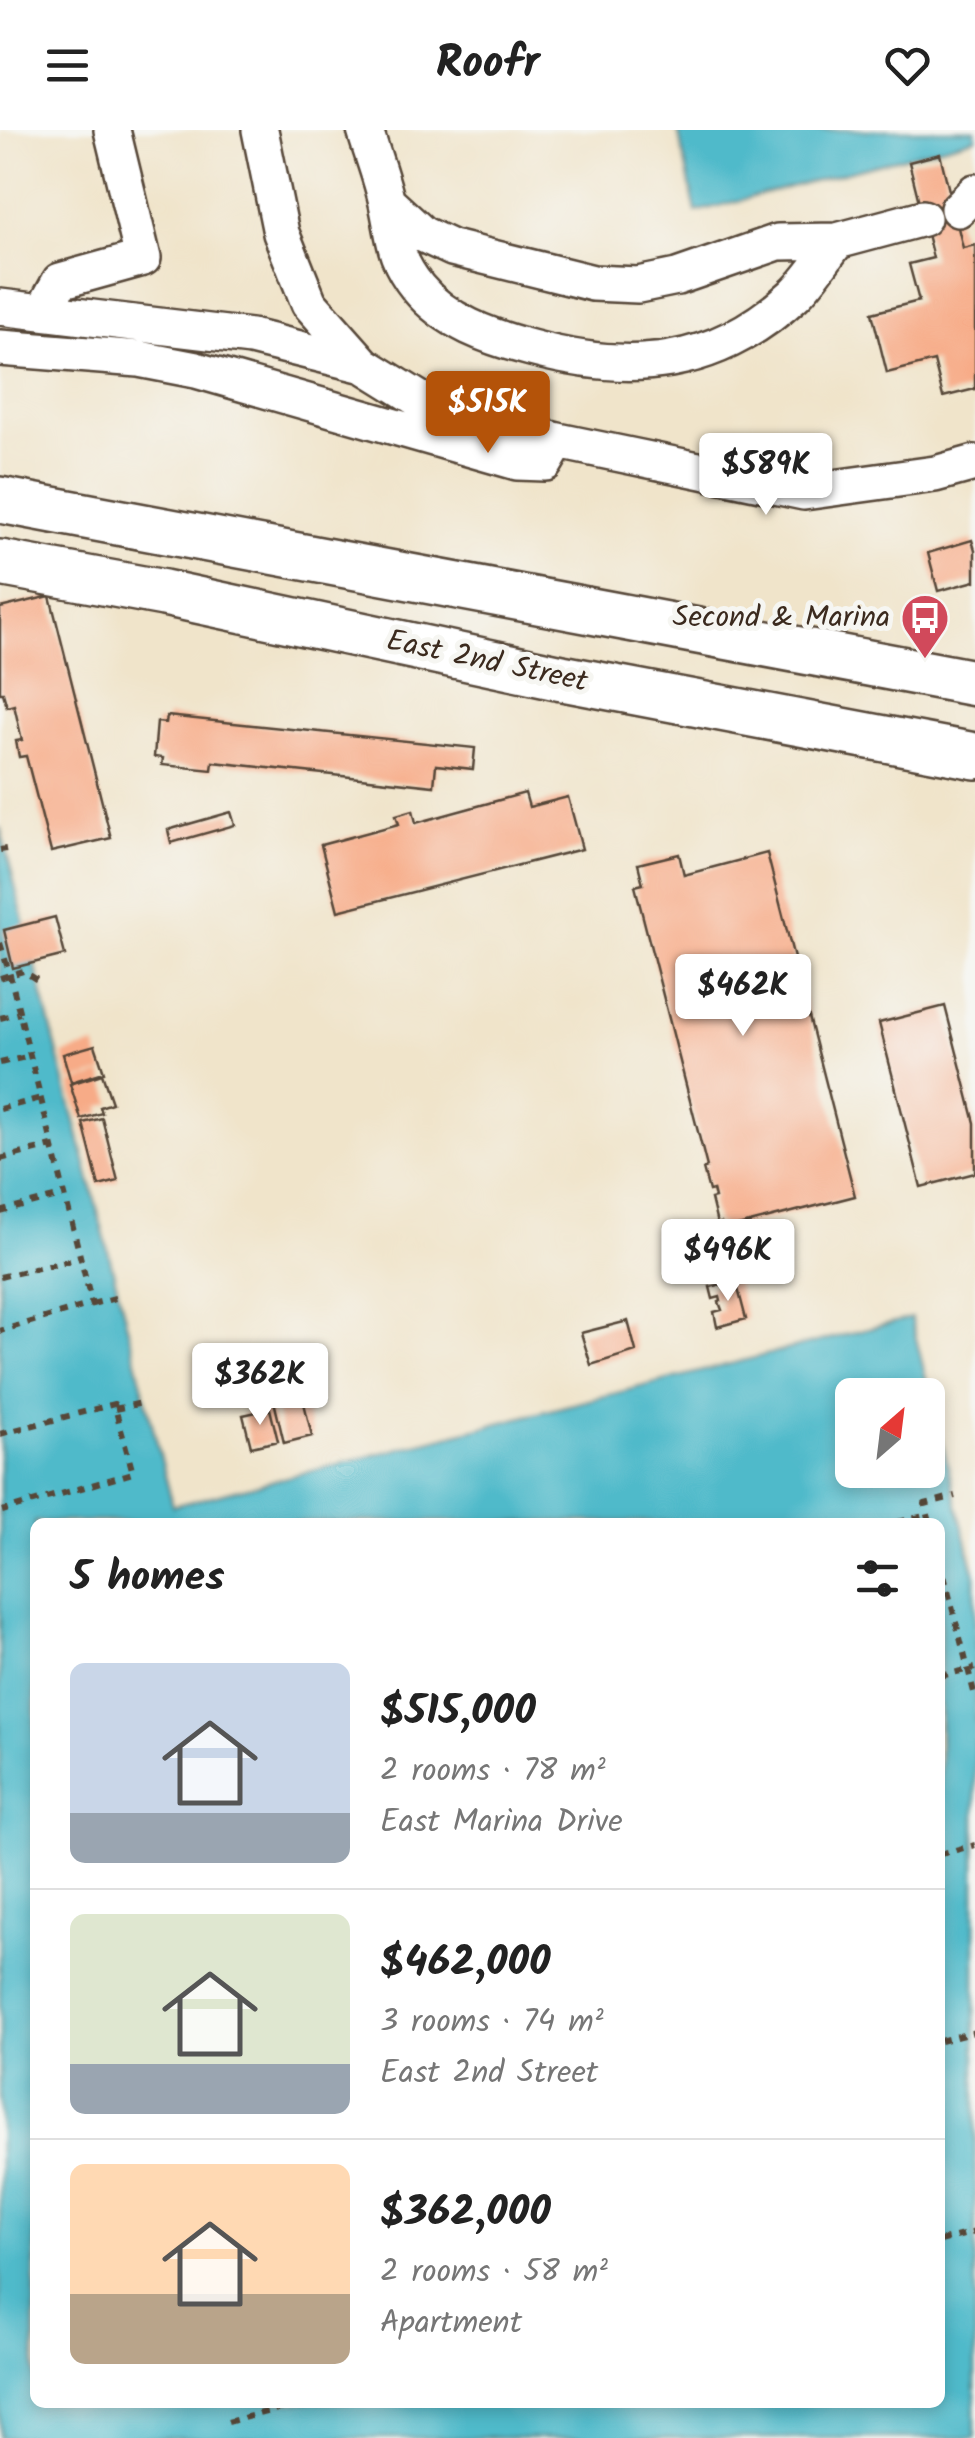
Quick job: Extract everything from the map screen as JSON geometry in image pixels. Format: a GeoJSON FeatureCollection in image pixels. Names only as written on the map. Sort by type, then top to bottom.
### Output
{"type":"FeatureCollection","features":[{"type":"Feature","properties":{"kind":"main road"},"geometry":{"type":"LineString","coordinates":[[0,500],[975,684]]}},
{"type":"Feature","properties":{"kind":"main road","name":"East 2nd Street"},"geometry":{"type":"LineString","coordinates":[[0,563],[526,671],[975,756]]}},
{"type":"Feature","properties":{"kind":"street"},"geometry":{"type":"LineString","coordinates":[[42,312],[60,281],[144,258],[112,130]]}},
{"type":"Feature","properties":{"kind":"street"},"geometry":{"type":"LineString","coordinates":[[260,130],[281,233],[309,303],[364,365],[435,409]]}},
{"type":"Feature","properties":{"kind":"street"},"geometry":{"type":"LineString","coordinates":[[365,130],[387,202],[392,239],[400,262],[417,287],[437,308],[466,325],[498,340],[567,358],[644,364],[703,353],[754,328],[797,293],[837,241]]}},
{"type":"Feature","properties":{"kind":"street"},"geometry":{"type":"LineString","coordinates":[[387,202],[422,234],[452,248],[593,283],[638,285],[677,277],[778,242],[837,241],[957,208]]}},
{"type":"Feature","properties":{"kind":"street"},"geometry":{"type":"LineString","coordinates":[[0,307],[252,337],[364,365]]}},
{"type":"Feature","properties":{"kind":"street"},"geometry":{"type":"LineString","coordinates":[[0,348],[138,359],[196,370],[517,462],[546,463],[558,441]]}},
{"type":"Feature","properties":{"kind":"street"},"geometry":{"type":"LineString","coordinates":[[217,376],[435,409],[558,441],[804,492],[935,474],[975,464]]}},
{"type":"Feature","properties":{"kind":"path"},"geometry":{"type":"LineString","coordinates":[[0,943],[92,1304]]}},
{"type":"Feature","properties":{"kind":"path"},"geometry":{"type":"LineString","coordinates":[[0,978],[23,971],[39,981]]}},
{"type":"Feature","properties":{"kind":"path"},"geometry":{"type":"LineString","coordinates":[[0,1018],[20,1013]]}},
{"type":"Feature","properties":{"kind":"path"},"geometry":{"type":"LineString","coordinates":[[0,1064],[30,1056]]}},
{"type":"Feature","properties":{"kind":"path"},"geometry":{"type":"LineString","coordinates":[[0,1108],[41,1098]]}},
{"type":"Feature","properties":{"kind":"path"},"geometry":{"type":"LineString","coordinates":[[0,1159],[52,1146]]}},
{"type":"Feature","properties":{"kind":"path"},"geometry":{"type":"LineString","coordinates":[[0,1212],[65,1196]]}},
{"type":"Feature","properties":{"kind":"path"},"geometry":{"type":"LineString","coordinates":[[0,1278],[81,1258]]}},
{"type":"Feature","properties":{"kind":"path"},"geometry":{"type":"LineString","coordinates":[[0,1331],[120,1297]]}},
{"type":"Feature","properties":{"kind":"path"},"geometry":{"type":"LineString","coordinates":[[115,1409],[146,1402]]}},
{"type":"Feature","properties":{"kind":"path"},"geometry":{"type":"LineString","coordinates":[[0,1434],[114,1404],[133,1473],[2,1511]]}},
{"type":"Feature","properties":{"kind":"path"},"geometry":{"type":"LineString","coordinates":[[929,1518],[925,1504],[955,1496]]}},
{"type":"Feature","properties":{"kind":"path"},"geometry":{"type":"LineString","coordinates":[[945,1577],[972,1668],[975,1696]]}},
{"type":"Feature","properties":{"kind":"path"},"geometry":{"type":"LineString","coordinates":[[945,1675],[972,1668]]}},
{"type":"Feature","properties":{"kind":"path"},"geometry":{"type":"LineString","coordinates":[[945,1853],[975,1844]]}},
{"type":"Feature","properties":{"kind":"path"},"geometry":{"type":"LineString","coordinates":[[945,2040],[975,2032]]}},
{"type":"Feature","properties":{"kind":"path"},"geometry":{"type":"LineString","coordinates":[[945,2240],[975,2232]]}},
{"type":"Feature","properties":{"kind":"path"},"geometry":{"type":"LineString","coordinates":[[228,2422],[281,2408]]}},
{"type":"Feature","properties":{"kind":"water"},"geometry":{"type":"Polygon","coordinates":[[[678,130],[975,130],[975,138],[696,212],[678,130]]]}},
{"type":"Feature","properties":{"kind":"water"},"geometry":{"type":"Polygon","coordinates":[[[0,827],[173,1506],[911,1318],[926,1378],[835,1378],[835,1488],[945,1488],[945,1455],[975,1576],[975,2438],[0,2438],[0,827]]]}},
{"type":"Feature","properties":{"kind":"building"},"geometry":{"type":"Polygon","coordinates":[[[940,154],[963,248],[975,245],[975,389],[943,397],[934,361],[887,373],[872,313],[919,301],[909,264],[933,258],[909,162],[940,154]]]}},
{"type":"Feature","properties":{"kind":"building"},"geometry":{"type":"Polygon","coordinates":[[[972,540],[975,581],[938,591],[928,553],[972,540]]]}},
{"type":"Feature","properties":{"kind":"building"},"geometry":{"type":"Polygon","coordinates":[[[50,596],[111,838],[51,852],[26,756],[19,757],[16,741],[22,740],[14,705],[7,707],[0,693],[0,608],[50,596]]]}},
{"type":"Feature","properties":{"kind":"building"},"geometry":{"type":"Polygon","coordinates":[[[167,716],[475,748],[473,769],[436,765],[434,786],[213,762],[212,770],[162,765],[163,758],[154,757],[157,722],[166,723],[167,716]]]}},
{"type":"Feature","properties":{"kind":"building"},"geometry":{"type":"Polygon","coordinates":[[[525,793],[529,807],[568,797],[582,849],[338,911],[321,845],[399,824],[396,815],[413,810],[416,823],[525,793]]]}},
{"type":"Feature","properties":{"kind":"building"},"geometry":{"type":"Polygon","coordinates":[[[231,812],[235,825],[171,843],[168,830],[231,812]]]}},
{"type":"Feature","properties":{"kind":"building"},"geometry":{"type":"Polygon","coordinates":[[[767,853],[855,1196],[722,1230],[711,1199],[715,1198],[713,1190],[709,1191],[703,1169],[707,1167],[635,886],[643,884],[638,864],[679,854],[684,875],[767,853]]]}},
{"type":"Feature","properties":{"kind":"building"},"geometry":{"type":"Polygon","coordinates":[[[55,917],[65,955],[13,968],[4,930],[55,917]]]}},
{"type":"Feature","properties":{"kind":"building"},"geometry":{"type":"Polygon","coordinates":[[[945,1006],[975,1123],[975,1173],[921,1187],[879,1023],[945,1006]]]}},
{"type":"Feature","properties":{"kind":"building"},"geometry":{"type":"Polygon","coordinates":[[[95,1045],[104,1072],[71,1082],[63,1054],[95,1045]]]}},
{"type":"Feature","properties":{"kind":"building"},"geometry":{"type":"Polygon","coordinates":[[[102,1074],[112,1103],[100,1107],[102,1113],[81,1119],[70,1084],[102,1074]]]}},
{"type":"Feature","properties":{"kind":"building"},"geometry":{"type":"Polygon","coordinates":[[[102,1118],[118,1181],[99,1186],[83,1123],[102,1118]]]}},
{"type":"Feature","properties":{"kind":"building"},"geometry":{"type":"Polygon","coordinates":[[[736,1281],[746,1319],[717,1327],[714,1312],[722,1310],[721,1301],[720,1297],[713,1299],[710,1287],[736,1281]]]}},
{"type":"Feature","properties":{"kind":"building"},"geometry":{"type":"Polygon","coordinates":[[[628,1321],[636,1351],[591,1365],[581,1333],[628,1321]]]}},
{"type":"Feature","properties":{"kind":"building"},"geometry":{"type":"Polygon","coordinates":[[[297,1374],[312,1436],[284,1443],[269,1380],[297,1374]]]}},
{"type":"Feature","properties":{"kind":"building"},"geometry":{"type":"Polygon","coordinates":[[[270,1409],[278,1441],[251,1447],[243,1415],[270,1409]]]}},
{"type":"Feature","properties":{"kind":"place","name":"Second & Marina"},"geometry":{"type":"Point","coordinates":[925,660]}}]}
